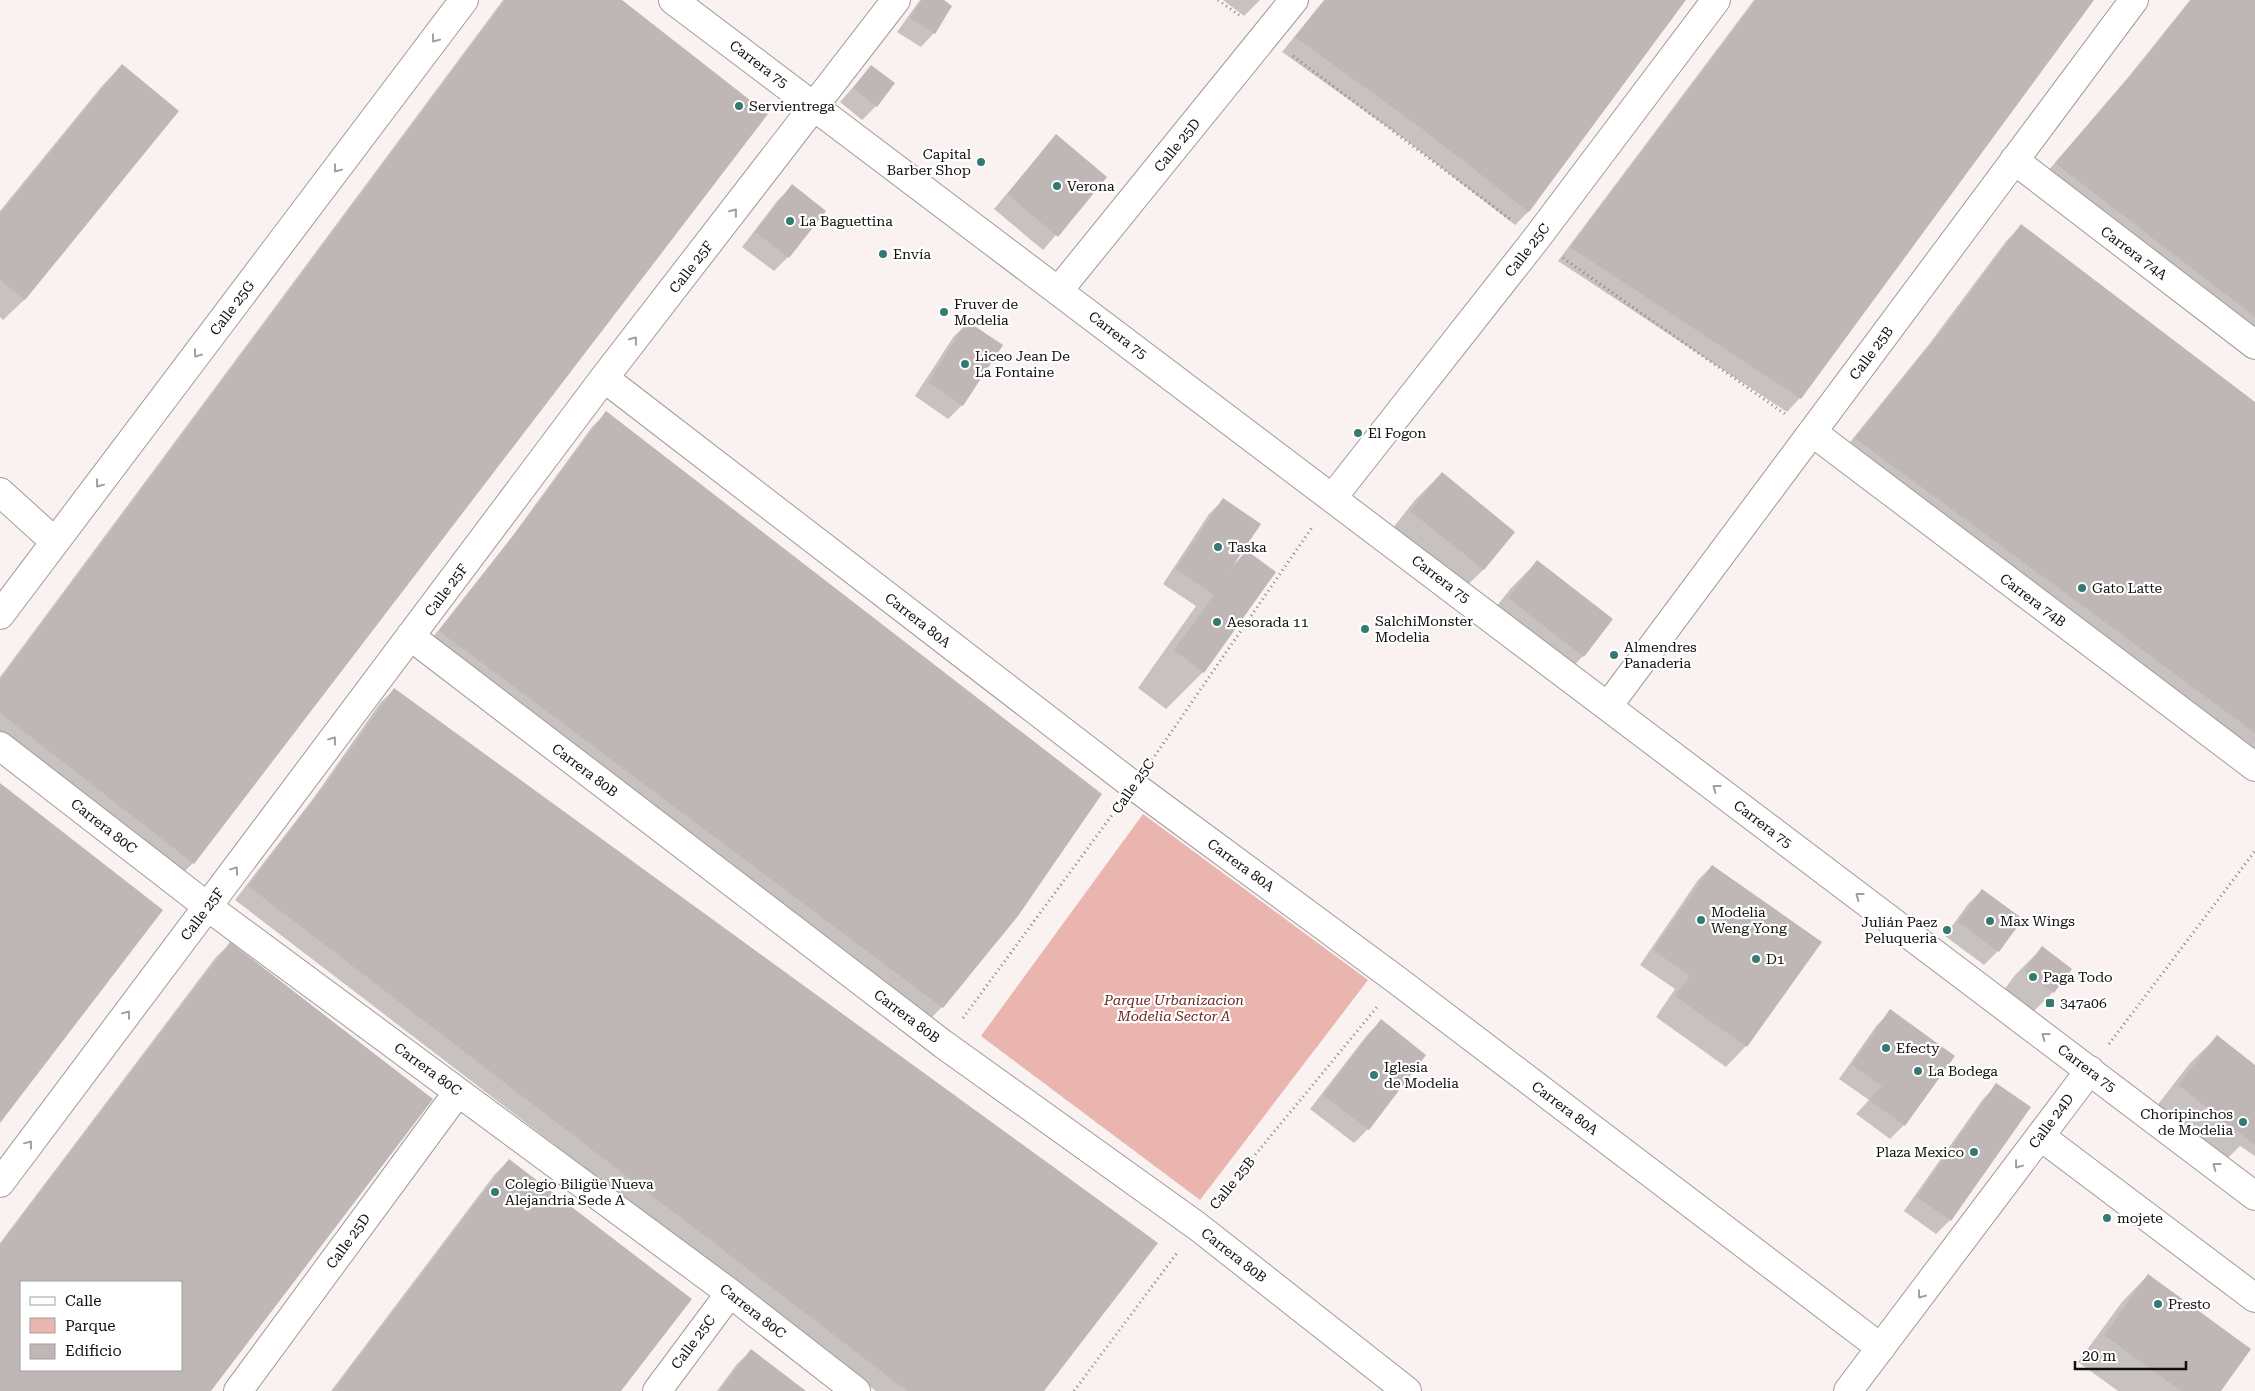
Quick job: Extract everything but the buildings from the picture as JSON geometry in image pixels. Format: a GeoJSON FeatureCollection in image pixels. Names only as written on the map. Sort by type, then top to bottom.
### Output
{"type":"FeatureCollection","features":[{"type":"Feature","properties":{"kind":"street","name":"Calle 25G"},"geometry":{"type":"LineString","coordinates":[[0,615],[464,0]]}},
{"type":"Feature","properties":{"kind":"street","name":"Carrera 75"},"geometry":{"type":"LineString","coordinates":[[673,0],[816,106],[2255,1196]]}},
{"type":"Feature","properties":{"kind":"street","name":"Calle 25F"},"geometry":{"type":"LineString","coordinates":[[0,1183],[604,378],[896,0]]}},
{"type":"Feature","properties":{"kind":"street","name":"Calle 25D"},"geometry":{"type":"LineString","coordinates":[[1058,290],[1294,0]]}},
{"type":"Feature","properties":{"kind":"street","name":"Calle 25C"},"geometry":{"type":"LineString","coordinates":[[1333,497],[1536,239],[1716,0]]}},
{"type":"Feature","properties":{"kind":"street","name":"Calle 25B"},"geometry":{"type":"LineString","coordinates":[[1608,706],[2134,0]]}},
{"type":"Feature","properties":{"kind":"street","name":"Carrera 74A"},"geometry":{"type":"LineString","coordinates":[[2014,160],[2255,345]]}},
{"type":"Feature","properties":{"kind":"street","name":"Carrera 80A"},"geometry":{"type":"LineString","coordinates":[[604,378],[1134,786],[1398,981],[1880,1348]]}},
{"type":"Feature","properties":{"kind":"street","name":"Carrera 74B"},"geometry":{"type":"LineString","coordinates":[[1812,432],[2255,767]]}},
{"type":"Feature","properties":{"kind":"street"},"geometry":{"type":"LineString","coordinates":[[0,492],[55,542]]}},
{"type":"Feature","properties":{"kind":"street","name":"Carrera 80B"},"geometry":{"type":"LineString","coordinates":[[410,636],[943,1044],[1197,1226],[1406,1391]]}},
{"type":"Feature","properties":{"kind":"street","name":"Carrera 80C"},"geometry":{"type":"LineString","coordinates":[[0,746],[208,906],[730,1293],[856,1391]]}},
{"type":"Feature","properties":{"kind":"street","name":"Calle 24D"},"geometry":{"type":"LineString","coordinates":[[1848,1391],[2090,1070]]}},
{"type":"Feature","properties":{"kind":"street","name":"Calle 25D"},"geometry":{"type":"LineString","coordinates":[[238,1391],[458,1092]]}},
{"type":"Feature","properties":{"kind":"street"},"geometry":{"type":"LineString","coordinates":[[2040,1136],[2255,1298]]}},
{"type":"Feature","properties":{"kind":"street","name":"Calle 25C"},"geometry":{"type":"LineString","coordinates":[[657,1391],[730,1293]]}},
{"type":"Feature","properties":{"kind":"path","name":"Calle 25C"},"geometry":{"type":"LineString","coordinates":[[943,1044],[1134,786],[1316,522]]}},
{"type":"Feature","properties":{"kind":"path"},"geometry":{"type":"LineString","coordinates":[[2090,1070],[2255,851]]}},
{"type":"Feature","properties":{"kind":"path","name":"Calle 25B"},"geometry":{"type":"LineString","coordinates":[[1074,1391],[1197,1226],[1398,981]]}},
{"type":"Feature","properties":{"kind":"green space","name":"Parque Urbanizacion Modelia Sector A"},"geometry":{"type":"Polygon","coordinates":[[[1143,814],[1368,980],[1200,1200],[981,1036],[1143,814]]]}},
{"type":"Feature","properties":{"kind":"place","name":"Servientrega"},"geometry":{"type":"Point","coordinates":[739,106]}},
{"type":"Feature","properties":{"kind":"place","name":"Capital Barber Shop"},"geometry":{"type":"Point","coordinates":[981,162]}},
{"type":"Feature","properties":{"kind":"place","name":"Verona"},"geometry":{"type":"Point","coordinates":[1057,186]}},
{"type":"Feature","properties":{"kind":"place","name":"La Baguettina"},"geometry":{"type":"Point","coordinates":[790,221]}},
{"type":"Feature","properties":{"kind":"place","name":"Envía"},"geometry":{"type":"Point","coordinates":[883,254]}},
{"type":"Feature","properties":{"kind":"place","name":"Fruver de Modelia"},"geometry":{"type":"Point","coordinates":[944,312]}},
{"type":"Feature","properties":{"kind":"place","name":"Liceo Jean De La Fontaine"},"geometry":{"type":"Point","coordinates":[965,364]}},
{"type":"Feature","properties":{"kind":"place","name":"El Fogon"},"geometry":{"type":"Point","coordinates":[1358,433]}},
{"type":"Feature","properties":{"kind":"place","name":"Taska"},"geometry":{"type":"Point","coordinates":[1218,547]}},
{"type":"Feature","properties":{"kind":"place","name":"Gato Latte"},"geometry":{"type":"Point","coordinates":[2082,588]}},
{"type":"Feature","properties":{"kind":"place","name":"Aesorada 11"},"geometry":{"type":"Point","coordinates":[1217,622]}},
{"type":"Feature","properties":{"kind":"place","name":"SalchiMonster Modelia"},"geometry":{"type":"Point","coordinates":[1365,629]}},
{"type":"Feature","properties":{"kind":"place","name":"Almendres Panaderia"},"geometry":{"type":"Point","coordinates":[1614,655]}},
{"type":"Feature","properties":{"kind":"place","name":"Modelia Weng Yong"},"geometry":{"type":"Point","coordinates":[1701,920]}},
{"type":"Feature","properties":{"kind":"place","name":"Max Wings"},"geometry":{"type":"Point","coordinates":[1990,921]}},
{"type":"Feature","properties":{"kind":"place","name":"Julián Paez Peluqueria"},"geometry":{"type":"Point","coordinates":[1947,930]}},
{"type":"Feature","properties":{"kind":"place","name":"D1"},"geometry":{"type":"Point","coordinates":[1756,959]}},
{"type":"Feature","properties":{"kind":"place","name":"Paga Todo"},"geometry":{"type":"Point","coordinates":[2033,977]}},
{"type":"Feature","properties":{"kind":"place","name":"347a06"},"geometry":{"type":"Point","coordinates":[2050,1003]}},
{"type":"Feature","properties":{"kind":"place","name":"Efecty"},"geometry":{"type":"Point","coordinates":[1886,1048]}},
{"type":"Feature","properties":{"kind":"place","name":"La Bodega"},"geometry":{"type":"Point","coordinates":[1918,1071]}},
{"type":"Feature","properties":{"kind":"place","name":"Iglesia de Modelia"},"geometry":{"type":"Point","coordinates":[1374,1075]}},
{"type":"Feature","properties":{"kind":"place","name":"Choripinchos de Modelia"},"geometry":{"type":"Point","coordinates":[2243,1122]}},
{"type":"Feature","properties":{"kind":"place","name":"Plaza Mexico"},"geometry":{"type":"Point","coordinates":[1974,1152]}},
{"type":"Feature","properties":{"kind":"place","name":"Colegio Biligüe Nueva Alejandria Sede A"},"geometry":{"type":"Point","coordinates":[495,1192]}},
{"type":"Feature","properties":{"kind":"place","name":"mojete"},"geometry":{"type":"Point","coordinates":[2107,1218]}},
{"type":"Feature","properties":{"kind":"place","name":"Presto"},"geometry":{"type":"Point","coordinates":[2158,1304]}}]}
